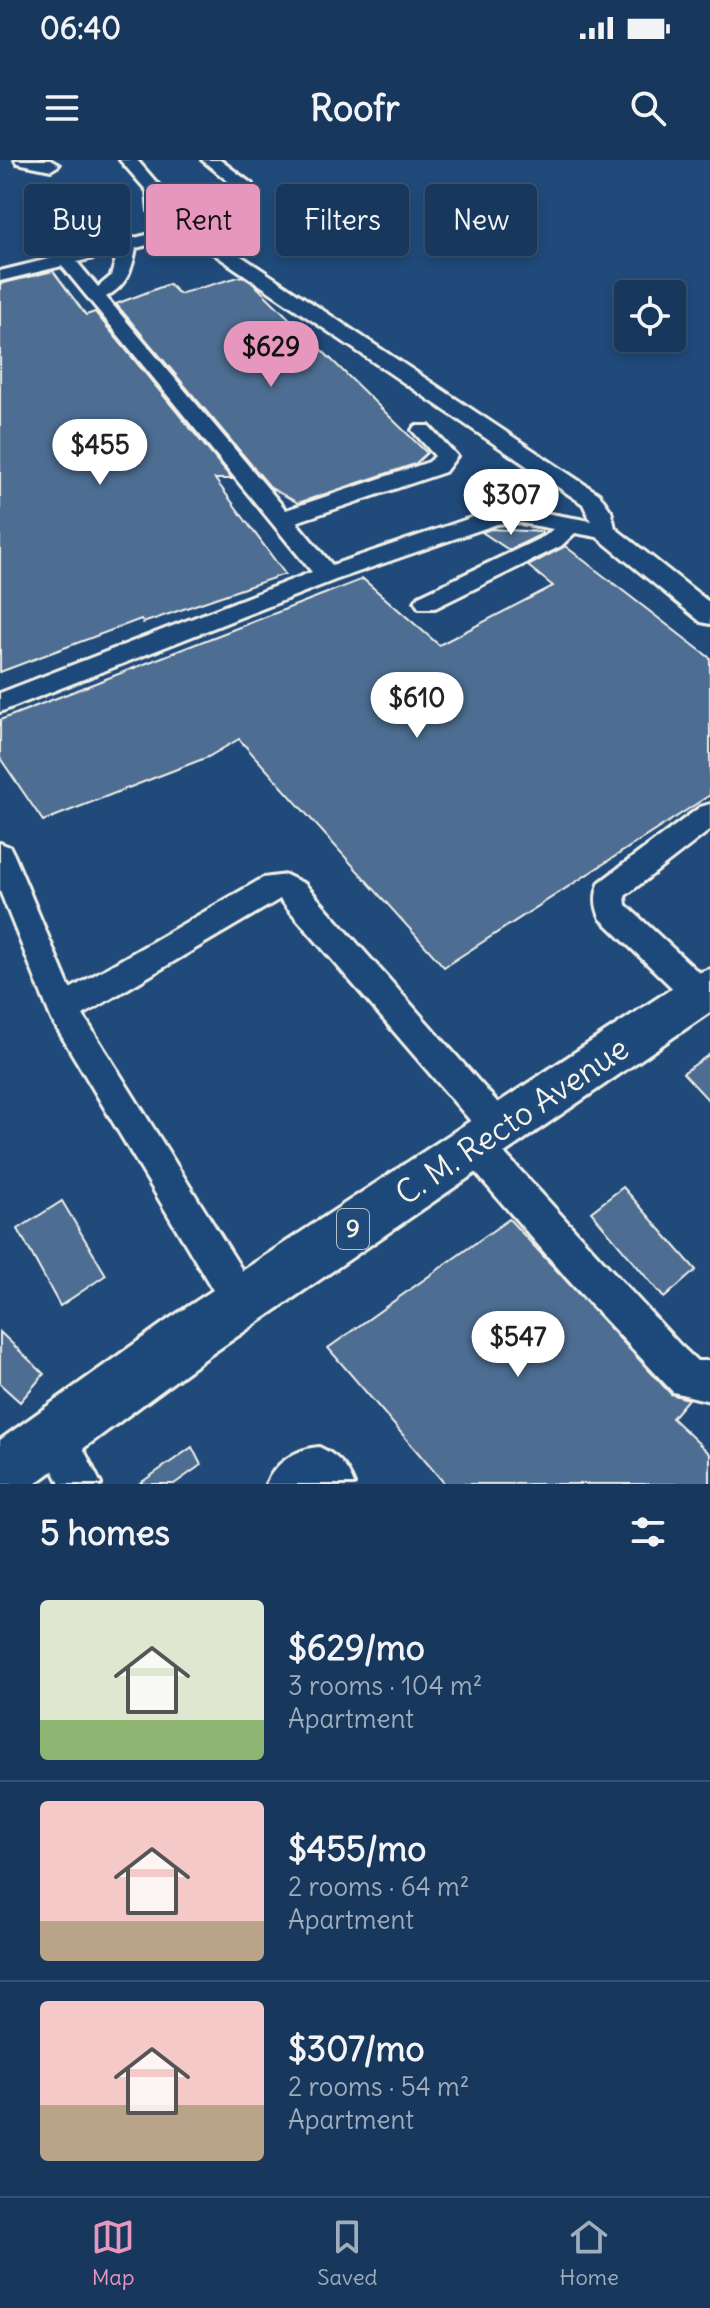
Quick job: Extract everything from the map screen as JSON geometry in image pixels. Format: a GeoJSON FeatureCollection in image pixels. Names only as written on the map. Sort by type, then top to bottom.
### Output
{"type":"FeatureCollection","features":[{"type":"Feature","properties":{"kind":"highway","name":"C. M. Recto Avenue"},"geometry":{"type":"LineString","coordinates":[[0,1475],[242,1304],[705,991]]}},
{"type":"Feature","properties":{"kind":"lane"},"geometry":{"type":"LineString","coordinates":[[23,160],[51,165]]}},
{"type":"Feature","properties":{"kind":"lane"},"geometry":{"type":"LineString","coordinates":[[128,160],[150,184]]}},
{"type":"Feature","properties":{"kind":"lane"},"geometry":{"type":"LineString","coordinates":[[210,160],[242,184]]}},
{"type":"Feature","properties":{"kind":"lane"},"geometry":{"type":"LineString","coordinates":[[0,276],[83,256]]}},
{"type":"Feature","properties":{"kind":"lane"},"geometry":{"type":"LineString","coordinates":[[95,295],[119,281],[125,256]]}},
{"type":"Feature","properties":{"kind":"lane"},"geometry":{"type":"LineString","coordinates":[[229,256],[591,499],[600,511],[604,531]]}},
{"type":"Feature","properties":{"kind":"lane"},"geometry":{"type":"LineString","coordinates":[[66,260],[327,575]]}},
{"type":"Feature","properties":{"kind":"lane"},"geometry":{"type":"LineString","coordinates":[[283,519],[437,467],[446,456],[422,430]]}},
{"type":"Feature","properties":{"kind":"lane"},"geometry":{"type":"LineString","coordinates":[[0,703],[327,575],[494,517],[516,515],[604,531],[710,616]]}},
{"type":"Feature","properties":{"kind":"lane"},"geometry":{"type":"LineString","coordinates":[[427,602],[553,541],[564,532],[566,522]]}},
{"type":"Feature","properties":{"kind":"lane"},"geometry":{"type":"LineString","coordinates":[[705,991],[611,910],[610,891],[710,815]]}},
{"type":"Feature","properties":{"kind":"lane"},"geometry":{"type":"LineString","coordinates":[[0,855],[63,1010],[242,1304]]}},
{"type":"Feature","properties":{"kind":"lane"},"geometry":{"type":"LineString","coordinates":[[63,1010],[273,886],[286,887],[295,893],[488,1138],[584,1270],[687,1378],[707,1383],[710,1380]]}},
{"type":"Feature","properties":{"kind":"lane"},"geometry":{"type":"LineString","coordinates":[[55,1434],[81,1484]]}},
{"type":"Feature","properties":{"kind":"lane"},"geometry":{"type":"LineString","coordinates":[[286,1484],[308,1468],[319,1467],[334,1484]]}},
{"type":"Feature","properties":{"kind":"building"},"geometry":{"type":"Polygon","coordinates":[[[53,271],[86,315],[95,312],[232,479],[215,479],[285,574],[143,623],[141,619],[0,672],[0,284],[53,271]]]}},
{"type":"Feature","properties":{"kind":"building"},"geometry":{"type":"Polygon","coordinates":[[[242,276],[254,284],[427,453],[415,464],[298,503],[271,488],[116,304],[169,284],[179,294],[242,276]]]}},
{"type":"Feature","properties":{"kind":"building"},"geometry":{"type":"Polygon","coordinates":[[[491,529],[542,534],[509,550],[482,532],[491,529]]]}},
{"type":"Feature","properties":{"kind":"building"},"geometry":{"type":"Polygon","coordinates":[[[565,546],[710,658],[710,795],[444,967],[239,739],[208,757],[43,821],[0,758],[0,720],[363,579],[439,645],[553,586],[528,566],[565,546]]]}},
{"type":"Feature","properties":{"kind":"building"},"geometry":{"type":"Polygon","coordinates":[[[710,1054],[710,1102],[683,1073],[710,1054]]]}},
{"type":"Feature","properties":{"kind":"building"},"geometry":{"type":"Polygon","coordinates":[[[623,1187],[696,1270],[664,1298],[591,1212],[623,1187]]]}},
{"type":"Feature","properties":{"kind":"building"},"geometry":{"type":"Polygon","coordinates":[[[62,1201],[106,1275],[60,1306],[18,1229],[62,1201]]]}},
{"type":"Feature","properties":{"kind":"building"},"geometry":{"type":"Polygon","coordinates":[[[509,1219],[671,1394],[688,1399],[672,1418],[710,1454],[710,1484],[445,1484],[328,1348],[509,1219]]]}},
{"type":"Feature","properties":{"kind":"building"},"geometry":{"type":"Polygon","coordinates":[[[0,1332],[44,1374],[20,1402],[0,1384],[0,1332]]]}},
{"type":"Feature","properties":{"kind":"building"},"geometry":{"type":"Polygon","coordinates":[[[192,1447],[201,1465],[174,1484],[139,1484],[192,1447]]]}}]}
